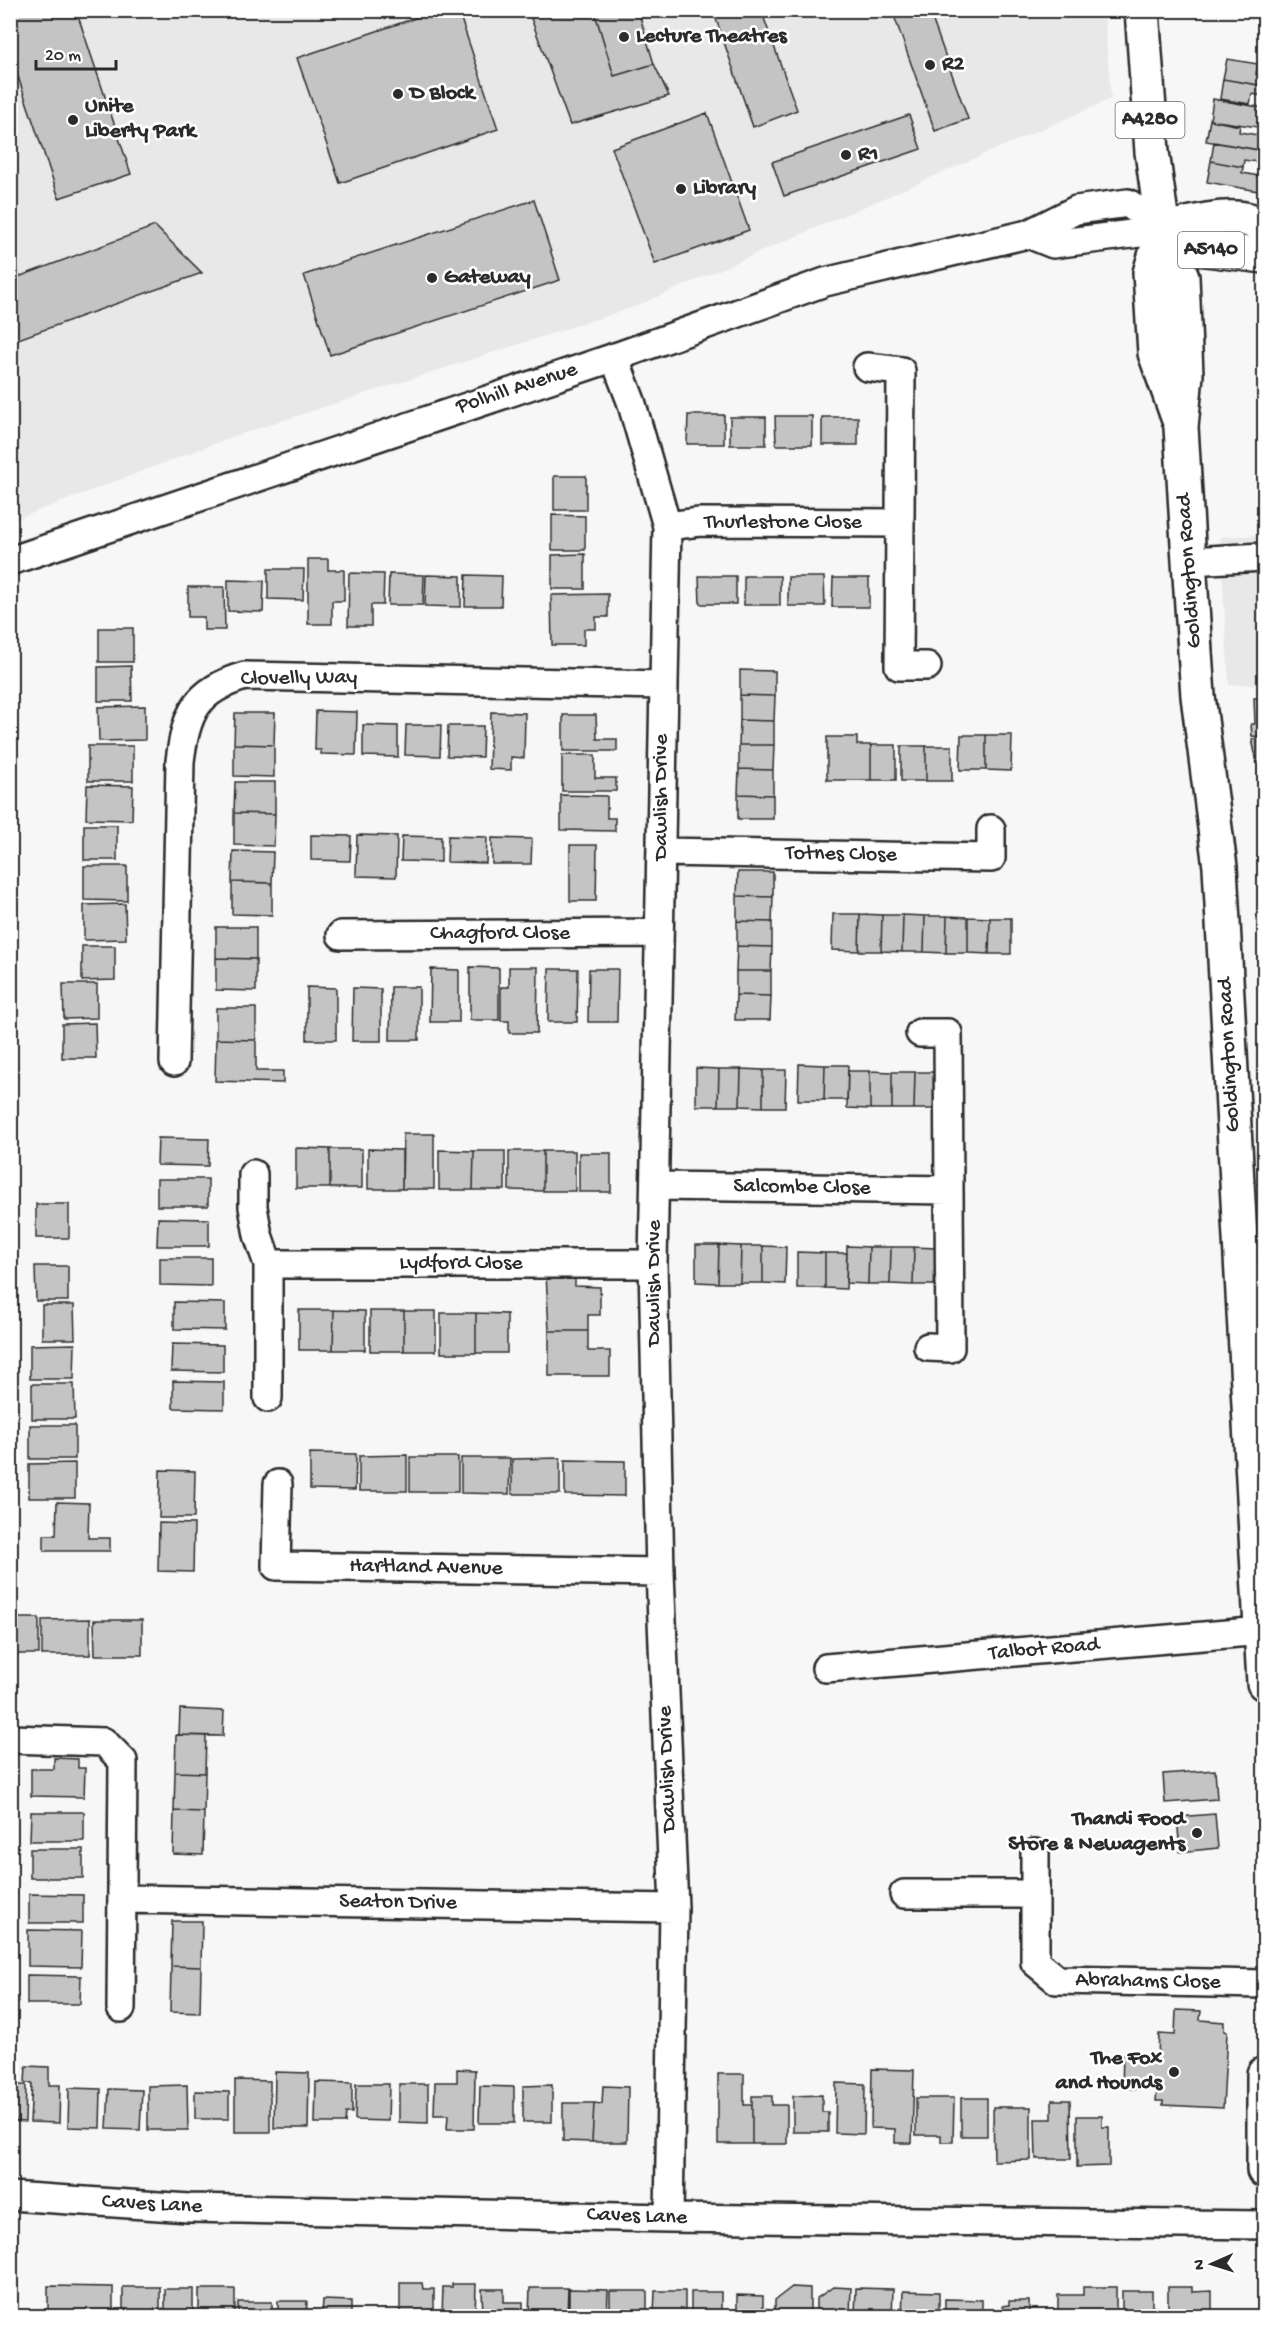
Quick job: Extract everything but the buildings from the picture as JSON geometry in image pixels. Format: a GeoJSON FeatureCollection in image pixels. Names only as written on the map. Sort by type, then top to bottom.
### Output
{"type":"FeatureCollection","features":[{"type":"Feature","properties":{"kind":"main road","name":"Goldington Road"},"geometry":{"type":"LineString","coordinates":[[1142,10],[1152,152],[1163,230],[1182,277],[1186,375],[1181,428],[1198,696],[1220,867],[1256,1333],[1264,1683]]}},
{"type":"Feature","properties":{"kind":"main road"},"geometry":{"type":"LineString","coordinates":[[1163,230],[1212,217],[1256,221],[1264,227]]}},
{"type":"Feature","properties":{"kind":"main road","name":"A5140"},"geometry":{"type":"LineString","coordinates":[[1163,230],[1188,247],[1264,256]]}},
{"type":"Feature","properties":{"kind":"main road"},"geometry":{"type":"LineString","coordinates":[[1264,2074],[1264,2170]]}},
{"type":"Feature","properties":{"kind":"street","name":"Polhill Avenue"},"geometry":{"type":"LineString","coordinates":[[10,561],[614,357],[825,282],[1028,234],[1076,210],[1128,203],[1163,230]]}},
{"type":"Feature","properties":{"kind":"street","name":"Dawlish Drive"},"geometry":{"type":"LineString","coordinates":[[614,357],[631,401],[667,526],[653,1264],[660,1572],[674,1908],[669,2218]]}},
{"type":"Feature","properties":{"kind":"street"},"geometry":{"type":"LineString","coordinates":[[867,367],[901,370],[899,666],[927,666]]}},
{"type":"Feature","properties":{"kind":"street","name":"Thurlestone Close"},"geometry":{"type":"LineString","coordinates":[[667,526],[700,522],[900,523]]}},
{"type":"Feature","properties":{"kind":"street"},"geometry":{"type":"LineString","coordinates":[[1189,561],[1264,557]]}},
{"type":"Feature","properties":{"kind":"street","name":"Clovelly Way"},"geometry":{"type":"LineString","coordinates":[[174,1062],[180,761],[184,732],[191,712],[204,696],[220,683],[245,676],[663,685]]}},
{"type":"Feature","properties":{"kind":"street","name":"Totnes Close"},"geometry":{"type":"LineString","coordinates":[[662,852],[991,858],[991,829]]}},
{"type":"Feature","properties":{"kind":"street","name":"Chagford Close"},"geometry":{"type":"LineString","coordinates":[[341,934],[659,933]]}},
{"type":"Feature","properties":{"kind":"street"},"geometry":{"type":"LineString","coordinates":[[920,1033],[948,1033],[950,1348],[928,1347]]}},
{"type":"Feature","properties":{"kind":"street"},"geometry":{"type":"LineString","coordinates":[[253,1174],[253,1207],[258,1235],[268,1264],[268,1398]]}},
{"type":"Feature","properties":{"kind":"street","name":"Salcombe Close"},"geometry":{"type":"LineString","coordinates":[[655,1186],[949,1190]]}},
{"type":"Feature","properties":{"kind":"street","name":"Lydford Close"},"geometry":{"type":"LineString","coordinates":[[268,1264],[653,1264]]}},
{"type":"Feature","properties":{"kind":"street","name":"Hartland Avenue"},"geometry":{"type":"LineString","coordinates":[[278,1484],[276,1566],[660,1572]]}},
{"type":"Feature","properties":{"kind":"street","name":"Talbot Road"},"geometry":{"type":"LineString","coordinates":[[826,1668],[1262,1631]]}},
{"type":"Feature","properties":{"kind":"street"},"geometry":{"type":"LineString","coordinates":[[10,1739],[104,1742],[123,1761],[121,2008]]}},
{"type":"Feature","properties":{"kind":"street","name":"Abrahams Close"},"geometry":{"type":"LineString","coordinates":[[1035,1853],[1033,1894],[1035,1962],[1057,1980],[1264,1984]]}},
{"type":"Feature","properties":{"kind":"street"},"geometry":{"type":"LineString","coordinates":[[904,1894],[1033,1894]]}},
{"type":"Feature","properties":{"kind":"street","name":"Seaton Drive"},"geometry":{"type":"LineString","coordinates":[[122,1899],[674,1908]]}},
{"type":"Feature","properties":{"kind":"street","name":"Caves Lane"},"geometry":{"type":"LineString","coordinates":[[10,2196],[189,2208],[669,2218],[1264,2225]]}},
{"type":"Feature","properties":{"kind":"shaded area"},"geometry":{"type":"Polygon","coordinates":[[[11,11],[1104,11],[1111,99],[634,307],[235,436],[11,521],[11,11]]]}},
{"type":"Feature","properties":{"kind":"shaded area"},"geometry":{"type":"Polygon","coordinates":[[[1264,535],[1264,684],[1229,685],[1220,537],[1264,535]]]}},
{"type":"Feature","properties":{"kind":"place","name":"Lecture Theatres"},"geometry":{"type":"Point","coordinates":[624,37]}},
{"type":"Feature","properties":{"kind":"place","name":"R2"},"geometry":{"type":"Point","coordinates":[930,65]}},
{"type":"Feature","properties":{"kind":"place","name":"D Block"},"geometry":{"type":"Point","coordinates":[398,94]}},
{"type":"Feature","properties":{"kind":"place","name":"Unite Liberty Park"},"geometry":{"type":"Point","coordinates":[73,120]}},
{"type":"Feature","properties":{"kind":"place","name":"R1"},"geometry":{"type":"Point","coordinates":[846,155]}},
{"type":"Feature","properties":{"kind":"place","name":"Library"},"geometry":{"type":"Point","coordinates":[681,189]}},
{"type":"Feature","properties":{"kind":"place","name":"Gateway"},"geometry":{"type":"Point","coordinates":[432,278]}},
{"type":"Feature","properties":{"kind":"place","name":"Thandi Food Store & Newagents"},"geometry":{"type":"Point","coordinates":[1197,1833]}},
{"type":"Feature","properties":{"kind":"place","name":"The Fox and Hounds"},"geometry":{"type":"Point","coordinates":[1174,2072]}}]}
